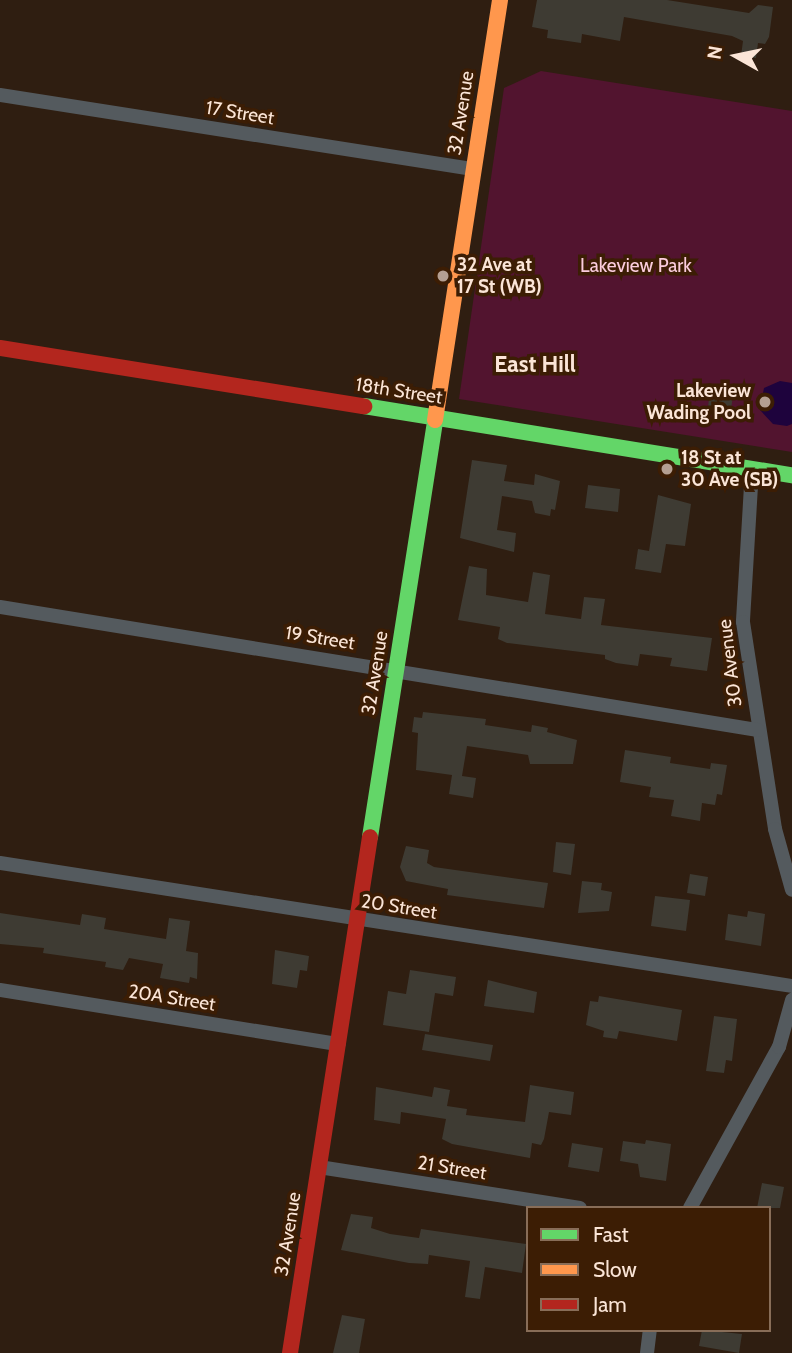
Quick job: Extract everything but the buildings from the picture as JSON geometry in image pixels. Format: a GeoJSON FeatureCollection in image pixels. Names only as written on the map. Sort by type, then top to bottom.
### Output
{"type":"FeatureCollection","features":[{"type":"Feature","properties":{"kind":"street","name":"32 Avenue"},"geometry":{"type":"LineString","coordinates":[[290,1353],[500,0]]}},
{"type":"Feature","properties":{"kind":"street","name":"17 Street"},"geometry":{"type":"LineString","coordinates":[[0,95],[473,169]]}},
{"type":"Feature","properties":{"kind":"street","name":"18th Street"},"geometry":{"type":"LineString","coordinates":[[0,348],[792,475]]}},
{"type":"Feature","properties":{"kind":"street","name":"30 Avenue"},"geometry":{"type":"LineString","coordinates":[[752,469],[743,622],[758,730],[792,890]]}},
{"type":"Feature","properties":{"kind":"street","name":"19 Street"},"geometry":{"type":"LineString","coordinates":[[0,607],[758,730]]}},
{"type":"Feature","properties":{"kind":"street","name":"20 Street"},"geometry":{"type":"LineString","coordinates":[[0,863],[792,986]]}},
{"type":"Feature","properties":{"kind":"street","name":"20A Street"},"geometry":{"type":"LineString","coordinates":[[0,990],[339,1044]]}},
{"type":"Feature","properties":{"kind":"street"},"geometry":{"type":"LineString","coordinates":[[691,1206],[779,1048],[792,1000]]}},
{"type":"Feature","properties":{"kind":"street","name":"21 Street"},"geometry":{"type":"LineString","coordinates":[[319,1167],[567,1206]]}},
{"type":"Feature","properties":{"kind":"street"},"geometry":{"type":"LineString","coordinates":[[647,1353],[650,1332]]}},
{"type":"Feature","properties":{"kind":"green space","name":"Lakeview Park"},"geometry":{"type":"Polygon","coordinates":[[[541,71],[792,111],[792,452],[459,399],[504,88],[541,71]]]}},
{"type":"Feature","properties":{"kind":"shaded area"},"geometry":{"type":"Polygon","coordinates":[[[780,381],[792,383],[792,424],[787,426],[773,424],[760,410],[764,388],[780,381]]]}},
{"type":"Feature","properties":{"kind":"traffic: fast"},"geometry":{"type":"LineString","coordinates":[[364,406],[792,475]]}},
{"type":"Feature","properties":{"kind":"traffic: fast"},"geometry":{"type":"LineString","coordinates":[[370,837],[435,420]]}},
{"type":"Feature","properties":{"kind":"traffic: slow"},"geometry":{"type":"LineString","coordinates":[[435,420],[500,0]]}},
{"type":"Feature","properties":{"kind":"traffic: jam"},"geometry":{"type":"LineString","coordinates":[[0,348],[364,406]]}},
{"type":"Feature","properties":{"kind":"traffic: jam"},"geometry":{"type":"LineString","coordinates":[[290,1353],[370,837]]}},
{"type":"Feature","properties":{"kind":"place","name":"32 Ave at 17 St (WB)"},"geometry":{"type":"Point","coordinates":[443,276]}},
{"type":"Feature","properties":{"kind":"place","name":"Lakeview Wading Pool"},"geometry":{"type":"Point","coordinates":[765,402]}},
{"type":"Feature","properties":{"kind":"place","name":"18 St at 30 Ave (SB)"},"geometry":{"type":"Point","coordinates":[667,469]}},
{"type":"Feature","properties":{"kind":"district","name":"East Hill"},"geometry":{"type":"Point","coordinates":[535,364]}}]}
